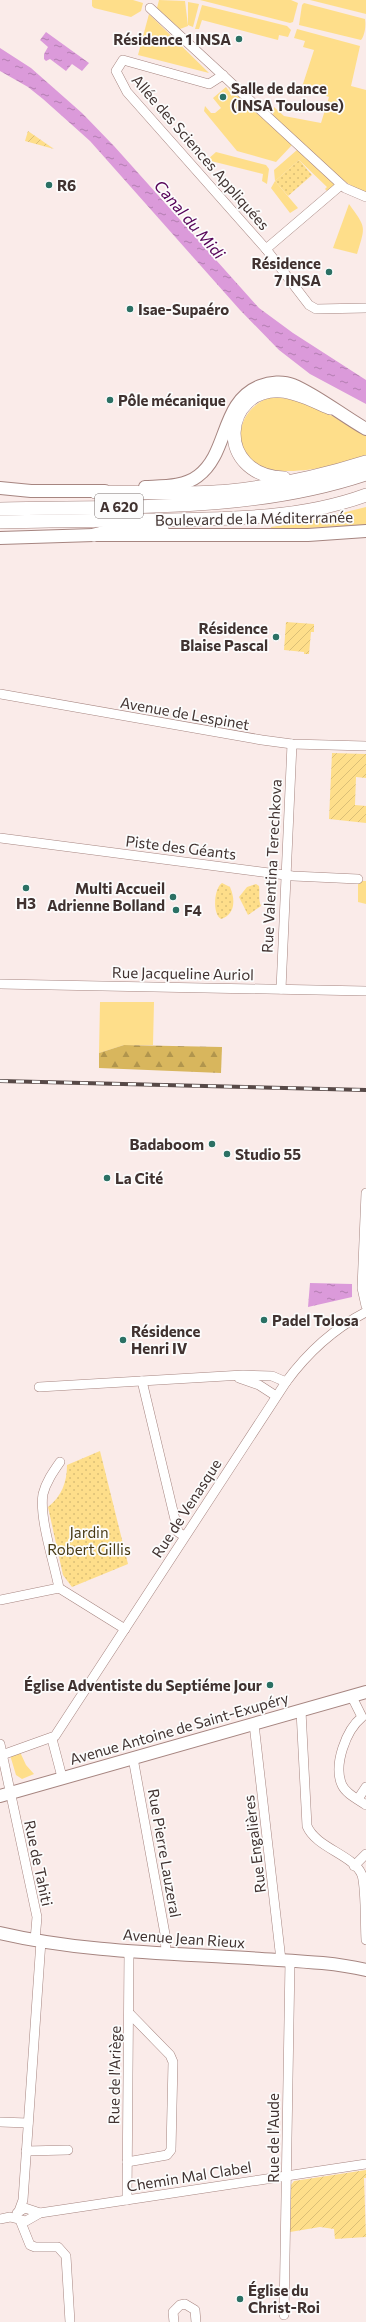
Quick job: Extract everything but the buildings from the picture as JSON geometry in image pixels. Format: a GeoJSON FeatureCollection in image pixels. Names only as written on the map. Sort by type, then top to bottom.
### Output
{"type":"FeatureCollection","features":[{"type":"Feature","properties":{"kind":"highway"},"geometry":{"type":"LineString","coordinates":[[306,478],[271,477],[254,471],[239,456],[235,446],[233,436],[239,412],[247,402],[256,396],[268,392],[292,393],[330,408]]}},
{"type":"Feature","properties":{"kind":"highway"},"geometry":{"type":"LineString","coordinates":[[96,492],[175,493],[229,491],[306,478],[366,462]]}},
{"type":"Feature","properties":{"kind":"highway","name":"A 620"},"geometry":{"type":"LineString","coordinates":[[0,509],[193,504],[270,498],[308,491],[366,474]]}},
{"type":"Feature","properties":{"kind":"highway","name":"A 620"},"geometry":{"type":"LineString","coordinates":[[0,522],[236,517],[278,514],[321,507],[366,495]]}},
{"type":"Feature","properties":{"kind":"highway"},"geometry":{"type":"LineString","coordinates":[[94,535],[114,530],[215,526],[236,517]]}},
{"type":"Feature","properties":{"kind":"main road"},"geometry":{"type":"LineString","coordinates":[[0,488],[31,491],[96,492],[182,484],[198,477],[208,467],[215,455],[229,418],[241,398],[253,389],[277,382],[292,385],[310,394],[366,430]]}},
{"type":"Feature","properties":{"kind":"main road","name":"Boulevard de la Méditerranée"},"geometry":{"type":"LineString","coordinates":[[0,538],[94,535],[308,535],[366,531]]}},
{"type":"Feature","properties":{"kind":"main road","name":"Avenue Antoine de Saint-Exupéry"},"geometry":{"type":"LineString","coordinates":[[5,1794],[366,1692]]}},
{"type":"Feature","properties":{"kind":"main road","name":"Avenue Jean Rieux"},"geometry":{"type":"LineString","coordinates":[[0,1933],[38,1941],[129,1951],[286,1961],[349,1966],[366,1969]]}},
{"type":"Feature","properties":{"kind":"street"},"geometry":{"type":"LineString","coordinates":[[150,8],[341,185],[366,197]]}},
{"type":"Feature","properties":{"kind":"street","name":"Allée des Sciences Appliquées"},"geometry":{"type":"LineString","coordinates":[[223,75],[209,84],[123,60],[116,71],[127,92],[266,249],[309,305],[316,309],[366,308]]}},
{"type":"Feature","properties":{"kind":"street","name":"Allée des Sciences Appliquées"},"geometry":{"type":"LineString","coordinates":[[266,249],[341,185]]}},
{"type":"Feature","properties":{"kind":"street","name":"Avenue de Lespinet"},"geometry":{"type":"LineString","coordinates":[[0,694],[172,726],[292,744],[366,746]]}},
{"type":"Feature","properties":{"kind":"street","name":"Rue Valentina Terechkova"},"geometry":{"type":"LineString","coordinates":[[281,990],[292,744]]}},
{"type":"Feature","properties":{"kind":"street","name":"Piste des Géants"},"geometry":{"type":"LineString","coordinates":[[0,838],[285,875],[358,879]]}},
{"type":"Feature","properties":{"kind":"street","name":"Rue Jacqueline Auriol"},"geometry":{"type":"LineString","coordinates":[[0,984],[366,991]]}},
{"type":"Feature","properties":{"kind":"street"},"geometry":{"type":"LineString","coordinates":[[366,1193],[362,1288],[366,1306]]}},
{"type":"Feature","properties":{"kind":"street","name":"Rue de Venasque"},"geometry":{"type":"LineString","coordinates":[[52,1739],[286,1382],[301,1362],[321,1341],[366,1312]]}},
{"type":"Feature","properties":{"kind":"street"},"geometry":{"type":"LineString","coordinates":[[39,1387],[226,1376],[272,1376],[286,1382]]}},
{"type":"Feature","properties":{"kind":"street"},"geometry":{"type":"LineString","coordinates":[[226,1376],[249,1380],[276,1396]]}},
{"type":"Feature","properties":{"kind":"street"},"geometry":{"type":"LineString","coordinates":[[142,1381],[178,1532],[184,1536]]}},
{"type":"Feature","properties":{"kind":"street"},"geometry":{"type":"LineString","coordinates":[[59,1588],[42,1509],[44,1493],[49,1477],[60,1462]]}},
{"type":"Feature","properties":{"kind":"street"},"geometry":{"type":"LineString","coordinates":[[0,1600],[59,1588],[125,1629]]}},
{"type":"Feature","properties":{"kind":"street"},"geometry":{"type":"LineString","coordinates":[[352,1697],[364,1719],[357,1721],[343,1746],[340,1757],[342,1786],[366,1805]]}},
{"type":"Feature","properties":{"kind":"street"},"geometry":{"type":"LineString","coordinates":[[301,1711],[307,1826],[313,1835],[354,1866],[362,1875],[366,1940]]}},
{"type":"Feature","properties":{"kind":"street","name":"Rue Engalières"},"geometry":{"type":"LineString","coordinates":[[254,1724],[286,1961]]}},
{"type":"Feature","properties":{"kind":"street"},"geometry":{"type":"LineString","coordinates":[[2,1755],[52,1739],[62,1777]]}},
{"type":"Feature","properties":{"kind":"street","name":"Rue de Tahiti"},"geometry":{"type":"LineString","coordinates":[[0,1744],[5,1794],[36,1916],[38,1941]]}},
{"type":"Feature","properties":{"kind":"street","name":"Rue Pierre Lauzeral"},"geometry":{"type":"LineString","coordinates":[[133,1758],[165,1934],[166,1953]]}},
{"type":"Feature","properties":{"kind":"street"},"geometry":{"type":"LineString","coordinates":[[358,1799],[366,1787]]}},
{"type":"Feature","properties":{"kind":"street"},"geometry":{"type":"LineString","coordinates":[[354,1866],[366,1854]]}},
{"type":"Feature","properties":{"kind":"street"},"geometry":{"type":"LineString","coordinates":[[38,1941],[26,2150],[24,2215],[25,2236],[30,2245],[35,2247],[58,2247],[66,2256],[70,2322]]}},
{"type":"Feature","properties":{"kind":"street","name":"Rue de l'Ariège"},"geometry":{"type":"LineString","coordinates":[[127,2200],[129,1951]]}},
{"type":"Feature","properties":{"kind":"street","name":"Rue de l'Aude"},"geometry":{"type":"LineString","coordinates":[[284,2315],[286,2175],[286,1961]]}},
{"type":"Feature","properties":{"kind":"street"},"geometry":{"type":"LineString","coordinates":[[127,2162],[167,2155],[171,2150],[173,2062],[170,2055],[129,2013]]}},
{"type":"Feature","properties":{"kind":"street"},"geometry":{"type":"LineString","coordinates":[[0,2122],[28,2123]]}},
{"type":"Feature","properties":{"kind":"street"},"geometry":{"type":"LineString","coordinates":[[26,2150],[68,2150]]}},
{"type":"Feature","properties":{"kind":"street","name":"Chemin Mal Clabel"},"geometry":{"type":"LineString","coordinates":[[0,2218],[366,2164]]}},
{"type":"Feature","properties":{"kind":"street"},"geometry":{"type":"LineString","coordinates":[[174,2322],[172,2316],[175,2308],[185,2304],[195,2310],[196,2322]]}},
{"type":"Feature","properties":{"kind":"green space"},"geometry":{"type":"Polygon","coordinates":[[[92,0],[133,0],[143,3],[141,11],[131,17],[94,8],[92,6],[92,0]]]}},
{"type":"Feature","properties":{"kind":"green space"},"geometry":{"type":"Polygon","coordinates":[[[159,0],[185,1],[188,26],[180,29],[157,8],[159,0]]]}},
{"type":"Feature","properties":{"kind":"green space"},"geometry":{"type":"Polygon","coordinates":[[[200,0],[291,0],[298,3],[293,22],[290,23],[200,0]]]}},
{"type":"Feature","properties":{"kind":"green space"},"geometry":{"type":"Polygon","coordinates":[[[310,0],[366,0],[366,14],[310,0]]]}},
{"type":"Feature","properties":{"kind":"green space"},"geometry":{"type":"Polygon","coordinates":[[[188,2],[199,4],[193,27],[188,25],[188,2]]]}},
{"type":"Feature","properties":{"kind":"green space"},"geometry":{"type":"Polygon","coordinates":[[[304,3],[365,19],[365,30],[361,40],[299,25],[302,5],[304,3]]]}},
{"type":"Feature","properties":{"kind":"green space"},"geometry":{"type":"Polygon","coordinates":[[[202,5],[287,26],[291,30],[288,37],[279,35],[278,40],[202,20],[199,29],[195,29],[202,5]]]}},
{"type":"Feature","properties":{"kind":"green space"},"geometry":{"type":"Polygon","coordinates":[[[149,14],[209,73],[138,55],[149,14]]]}},
{"type":"Feature","properties":{"kind":"green space"},"geometry":{"type":"Polygon","coordinates":[[[297,29],[360,46],[351,86],[366,90],[366,193],[342,179],[330,169],[305,147],[273,115],[274,107],[284,116],[321,123],[329,97],[302,87],[314,50],[303,47],[305,41],[294,38],[297,29]]]}},
{"type":"Feature","properties":{"kind":"green space"},"geometry":{"type":"Polygon","coordinates":[[[226,87],[231,96],[233,95],[228,87],[292,145],[276,162],[237,151],[204,111],[205,106],[211,113],[215,113],[221,108],[213,98],[226,87]]]}},
{"type":"Feature","properties":{"kind":"green space"},"geometry":{"type":"Polygon","coordinates":[[[28,131],[54,149],[25,141],[28,131]]]}},
{"type":"Feature","properties":{"kind":"green space"},"geometry":{"type":"Polygon","coordinates":[[[297,150],[335,185],[327,191],[325,189],[327,187],[299,160],[275,181],[274,170],[297,150]]]}},
{"type":"Feature","properties":{"kind":"green space"},"geometry":{"type":"Polygon","coordinates":[[[216,152],[266,165],[269,169],[267,184],[262,181],[263,174],[207,160],[216,152]]]}},
{"type":"Feature","properties":{"kind":"green space"},"geometry":{"type":"Polygon","coordinates":[[[299,160],[312,175],[288,196],[275,181],[299,160]]]}},
{"type":"Feature","properties":{"kind":"green space"},"geometry":{"type":"Polygon","coordinates":[[[275,181],[298,208],[290,213],[271,188],[275,181]]]}},
{"type":"Feature","properties":{"kind":"green space"},"geometry":{"type":"Polygon","coordinates":[[[349,204],[359,218],[363,227],[357,254],[333,248],[349,204]]]}},
{"type":"Feature","properties":{"kind":"green space"},"geometry":{"type":"Polygon","coordinates":[[[269,398],[295,400],[307,404],[344,422],[366,436],[366,455],[343,463],[298,471],[283,471],[260,466],[250,459],[244,450],[241,440],[241,430],[244,420],[250,411],[258,403],[269,398]]]}},
{"type":"Feature","properties":{"kind":"green space"},"geometry":{"type":"Polygon","coordinates":[[[366,507],[366,525],[270,530],[271,527],[306,522],[366,507]]]}},
{"type":"Feature","properties":{"kind":"green space"},"geometry":{"type":"Polygon","coordinates":[[[286,622],[314,624],[314,632],[311,632],[309,654],[284,650],[286,622]]]}},
{"type":"Feature","properties":{"kind":"green space"},"geometry":{"type":"Polygon","coordinates":[[[332,753],[366,754],[366,778],[356,777],[355,805],[366,806],[366,823],[329,819],[332,753]]]}},
{"type":"Feature","properties":{"kind":"green space"},"geometry":{"type":"Polygon","coordinates":[[[358,881],[366,881],[366,904],[358,902],[358,881]]]}},
{"type":"Feature","properties":{"kind":"green space"},"geometry":{"type":"Polygon","coordinates":[[[222,883],[230,887],[233,896],[233,906],[229,914],[221,919],[216,912],[215,901],[217,890],[222,883]]]}},
{"type":"Feature","properties":{"kind":"green space"},"geometry":{"type":"Polygon","coordinates":[[[256,884],[259,886],[261,906],[248,915],[239,897],[247,887],[256,884]]]}},
{"type":"Feature","properties":{"kind":"green space"},"geometry":{"type":"Polygon","coordinates":[[[100,1002],[154,1002],[153,1045],[124,1045],[99,1053],[100,1002]]]}},
{"type":"Feature","properties":{"kind":"green space"},"geometry":{"type":"Polygon","coordinates":[[[124,1045],[222,1047],[221,1073],[99,1068],[99,1053],[124,1045]]]}},
{"type":"Feature","properties":{"kind":"green space","name":"Jardin Robert Gillis"},"geometry":{"type":"Polygon","coordinates":[[[100,1451],[128,1564],[72,1587],[63,1575],[48,1507],[57,1498],[63,1488],[67,1465],[100,1451]]]}},
{"type":"Feature","properties":{"kind":"green space"},"geometry":{"type":"Polygon","coordinates":[[[20,1752],[26,1765],[34,1774],[22,1779],[16,1775],[10,1755],[20,1752]]]}},
{"type":"Feature","properties":{"kind":"green space"},"geometry":{"type":"Polygon","coordinates":[[[366,2170],[366,2178],[364,2178],[366,2237],[335,2239],[334,2229],[320,2227],[290,2232],[291,2185],[294,2181],[366,2170]]]}},
{"type":"Feature","properties":{"kind":"water"},"geometry":{"type":"Polygon","coordinates":[[[46,32],[89,63],[82,71],[72,64],[66,71],[50,59],[46,61],[44,59],[44,54],[48,47],[40,40],[46,32]]]}},
{"type":"Feature","properties":{"kind":"water"},"geometry":{"type":"Polygon","coordinates":[[[0,48],[31,68],[82,113],[114,146],[259,308],[293,333],[366,380],[366,404],[310,374],[279,350],[240,310],[90,141],[28,87],[0,71],[0,48]]]}},
{"type":"Feature","properties":{"kind":"water"},"geometry":{"type":"Polygon","coordinates":[[[310,1283],[352,1284],[352,1297],[308,1307],[310,1283]]]}},
{"type":"Feature","properties":{"kind":"railway"},"geometry":{"type":"LineString","coordinates":[[0,1081],[366,1090]]}},
{"type":"Feature","properties":{"kind":"place","name":"Résidence 1 INSA"},"geometry":{"type":"Point","coordinates":[239,39]}},
{"type":"Feature","properties":{"kind":"place","name":"Salle de dance (INSA Toulouse)"},"geometry":{"type":"Point","coordinates":[223,97]}},
{"type":"Feature","properties":{"kind":"place","name":"R6"},"geometry":{"type":"Point","coordinates":[49,185]}},
{"type":"Feature","properties":{"kind":"place","name":"Résidence 7 INSA"},"geometry":{"type":"Point","coordinates":[329,272]}},
{"type":"Feature","properties":{"kind":"place","name":"Isae-Supaéro"},"geometry":{"type":"Point","coordinates":[130,309]}},
{"type":"Feature","properties":{"kind":"place","name":"Pôle mécanique"},"geometry":{"type":"Point","coordinates":[110,400]}},
{"type":"Feature","properties":{"kind":"place","name":"Résidence Blaise Pascal"},"geometry":{"type":"Point","coordinates":[276,637]}},
{"type":"Feature","properties":{"kind":"place","name":"H3"},"geometry":{"type":"Point","coordinates":[26,888]}},
{"type":"Feature","properties":{"kind":"place","name":"Multi Accueil Adrienne Bolland"},"geometry":{"type":"Point","coordinates":[173,897]}},
{"type":"Feature","properties":{"kind":"place","name":"F4"},"geometry":{"type":"Point","coordinates":[176,910]}},
{"type":"Feature","properties":{"kind":"place","name":"Badaboom"},"geometry":{"type":"Point","coordinates":[212,1144]}},
{"type":"Feature","properties":{"kind":"place","name":"Studio 55"},"geometry":{"type":"Point","coordinates":[227,1154]}},
{"type":"Feature","properties":{"kind":"place","name":"La Cité"},"geometry":{"type":"Point","coordinates":[107,1178]}},
{"type":"Feature","properties":{"kind":"place","name":"Padel Tolosa"},"geometry":{"type":"Point","coordinates":[264,1320]}},
{"type":"Feature","properties":{"kind":"place","name":"Résidence Henri IV"},"geometry":{"type":"Point","coordinates":[123,1340]}},
{"type":"Feature","properties":{"kind":"place","name":"Église Adventiste du Septiéme Jour"},"geometry":{"type":"Point","coordinates":[270,1685]}},
{"type":"Feature","properties":{"kind":"place","name":"Église du Christ-Roi"},"geometry":{"type":"Point","coordinates":[240,2299]}},
{"type":"Feature","properties":{"kind":"water label","name":"Canal du Midi"},"geometry":{"type":"Point","coordinates":[190,219]}}]}
